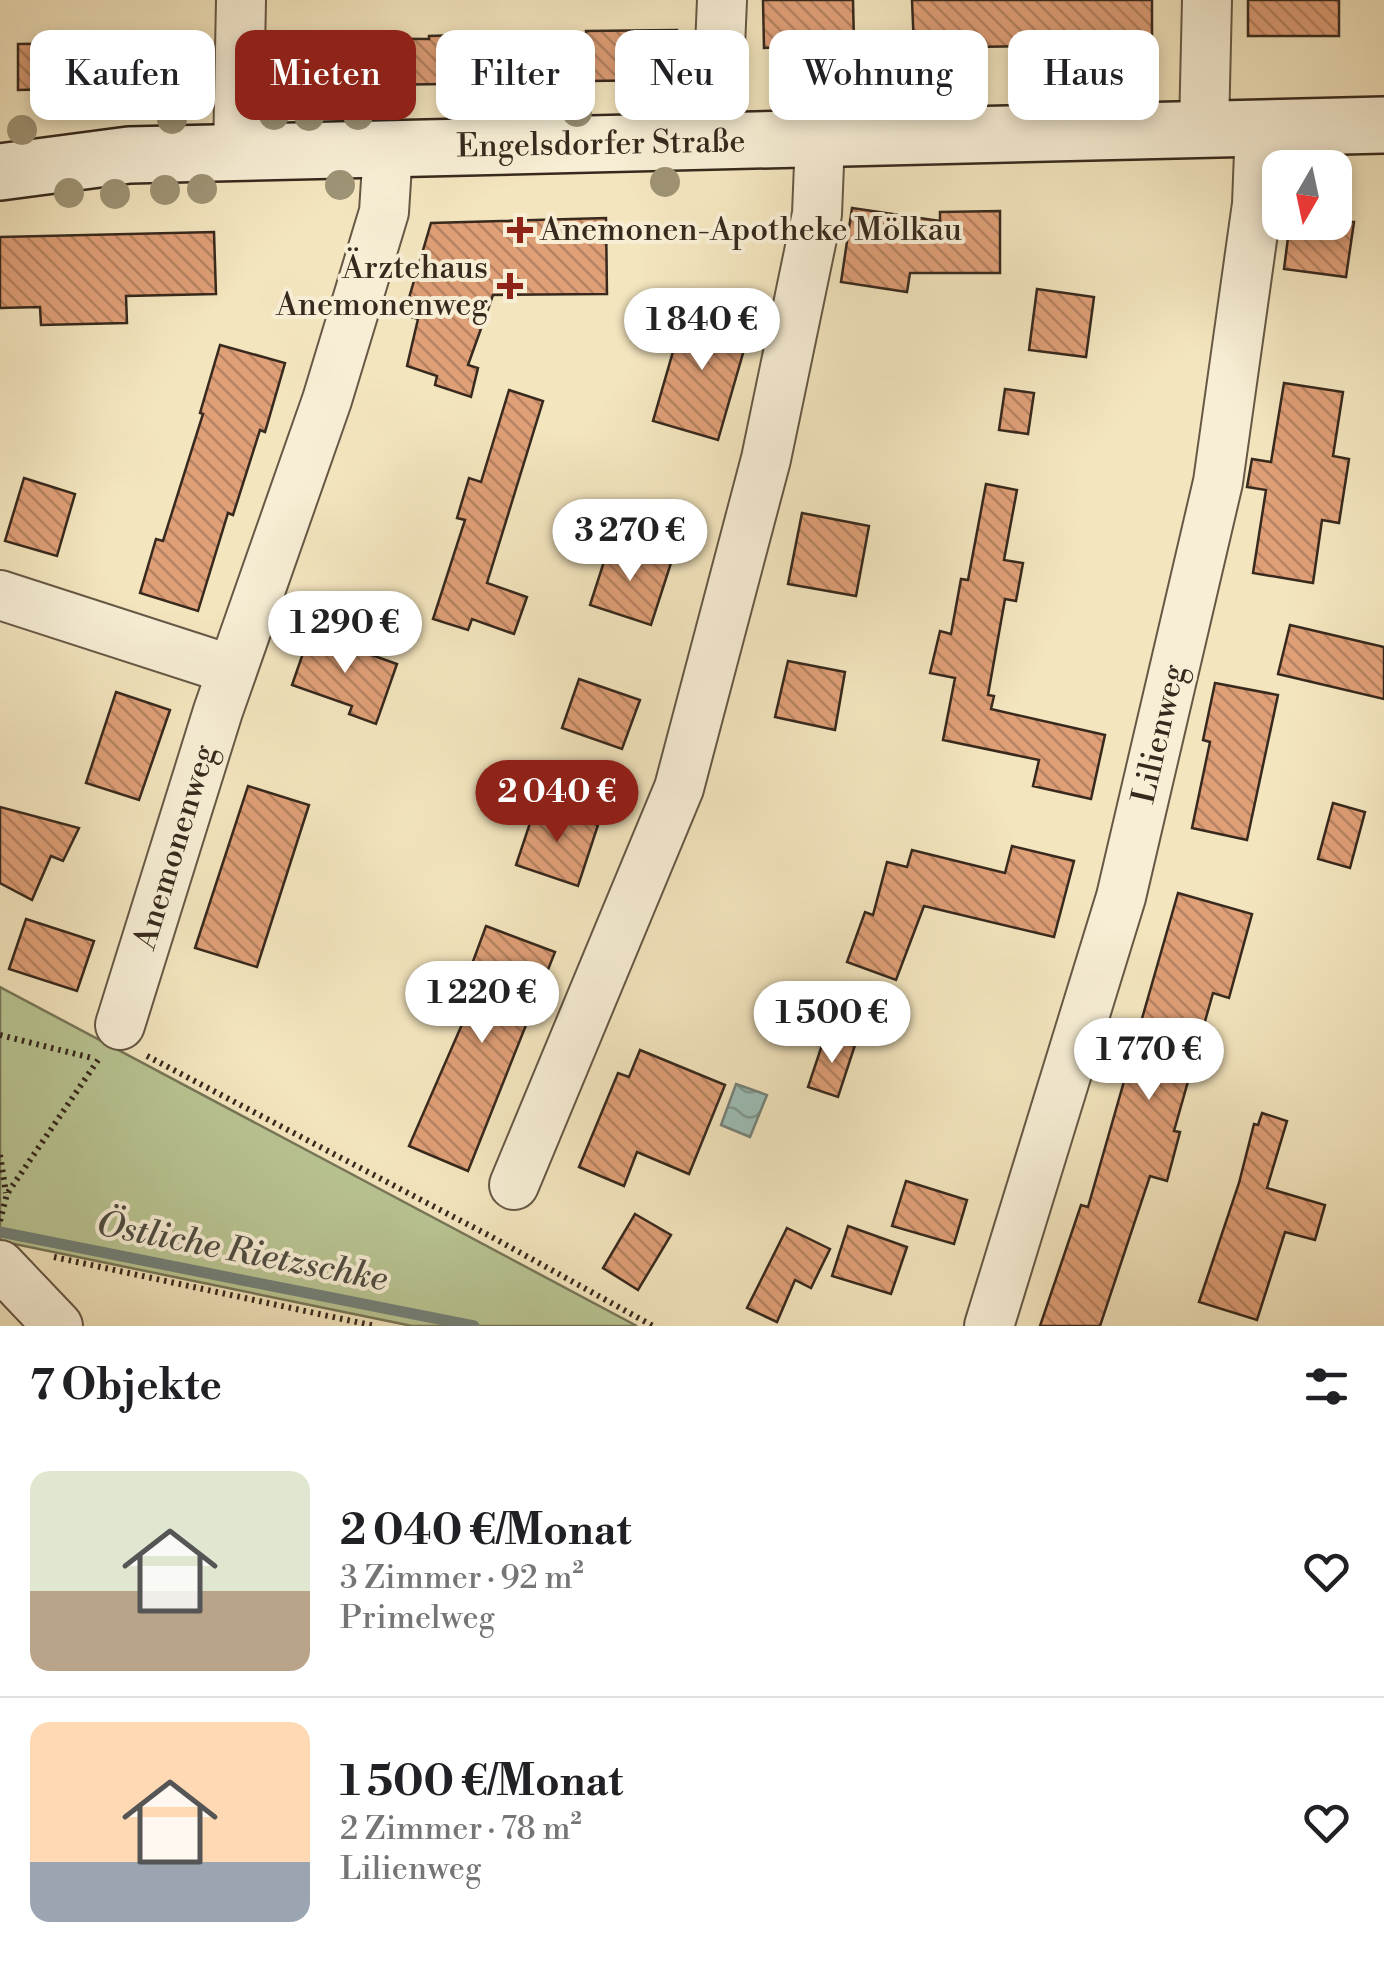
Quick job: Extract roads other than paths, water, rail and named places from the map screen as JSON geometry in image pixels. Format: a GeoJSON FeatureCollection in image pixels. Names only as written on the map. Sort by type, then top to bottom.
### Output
{"type":"FeatureCollection","features":[{"type":"Feature","properties":{"kind":"street"},"geometry":{"type":"LineString","coordinates":[[238,152],[241,0]]}},
{"type":"Feature","properties":{"kind":"street"},"geometry":{"type":"LineString","coordinates":[[716,141],[722,0]]}},
{"type":"Feature","properties":{"kind":"street"},"geometry":{"type":"LineString","coordinates":[[1204,129],[1207,0]]}},
{"type":"Feature","properties":{"kind":"street","name":"Engelsdorfer Straße"},"geometry":{"type":"LineString","coordinates":[[0,172],[128,156],[238,152],[1384,124]]}},
{"type":"Feature","properties":{"kind":"street","name":"Lilienweg"},"geometry":{"type":"LineString","coordinates":[[989,1326],[1120,896],[1214,500],[1257,204],[1260,128]]}},
{"type":"Feature","properties":{"kind":"street"},"geometry":{"type":"LineString","coordinates":[[514,1185],[679,788],[766,459],[817,214],[820,138]]}},
{"type":"Feature","properties":{"kind":"street","name":"Anemonenweg"},"geometry":{"type":"LineString","coordinates":[[111,1041],[232,670],[327,400],[384,212],[388,149]]}},
{"type":"Feature","properties":{"kind":"street"},"geometry":{"type":"LineString","coordinates":[[0,595],[232,670]]}},
{"type":"Feature","properties":{"kind":"street"},"geometry":{"type":"LineString","coordinates":[[19,1260],[58,1326]]}},
{"type":"Feature","properties":{"kind":"water"},"geometry":{"type":"Polygon","coordinates":[[[736,1084],[767,1095],[750,1137],[721,1125],[736,1084]]]}},
{"type":"Feature","properties":{"kind":"waterway","name":"Östliche Rietzschke"},"geometry":{"type":"LineString","coordinates":[[0,1232],[474,1326]]}},
{"type":"Feature","properties":{"kind":"place","name":"Anemonen-Apotheke Mölkau"},"geometry":{"type":"Point","coordinates":[520,230]}},
{"type":"Feature","properties":{"kind":"place","name":"Ärztehaus Anemonenweg"},"geometry":{"type":"Point","coordinates":[510,286]}}]}
